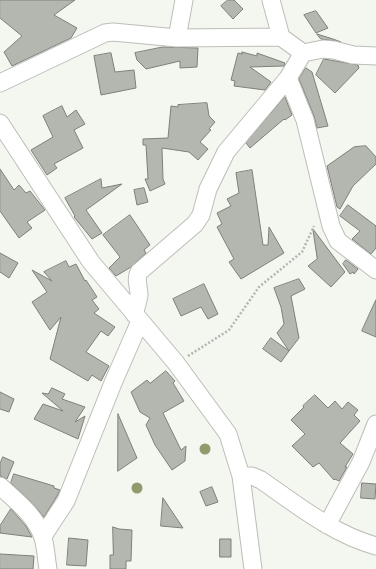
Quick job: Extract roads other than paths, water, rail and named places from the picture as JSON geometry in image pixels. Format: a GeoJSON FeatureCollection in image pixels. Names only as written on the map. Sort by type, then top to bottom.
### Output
{"type":"FeatureCollection","features":[{"type":"Feature","properties":{"kind":"street"},"geometry":{"type":"LineString","coordinates":[[177,38],[184,0]]}},
{"type":"Feature","properties":{"kind":"street"},"geometry":{"type":"LineString","coordinates":[[271,0],[281,37]]}},
{"type":"Feature","properties":{"kind":"street"},"geometry":{"type":"LineString","coordinates":[[0,83],[104,33],[177,38],[281,37],[303,53],[323,49],[334,50],[352,55],[376,56]]}},
{"type":"Feature","properties":{"kind":"street"},"geometry":{"type":"LineString","coordinates":[[43,536],[66,501],[113,383],[137,317],[139,296],[137,276],[195,224],[201,215],[208,189],[226,152],[288,78],[303,53]]}},
{"type":"Feature","properties":{"kind":"street"},"geometry":{"type":"LineString","coordinates":[[288,78],[305,120],[331,226],[338,241],[376,270]]}},
{"type":"Feature","properties":{"kind":"street"},"geometry":{"type":"LineString","coordinates":[[0,123],[92,262],[176,363],[228,434],[241,476],[253,569]]}},
{"type":"Feature","properties":{"kind":"street"},"geometry":{"type":"LineString","coordinates":[[327,525],[361,462],[376,424]]}},
{"type":"Feature","properties":{"kind":"street"},"geometry":{"type":"LineString","coordinates":[[241,476],[252,476],[261,480],[327,525],[376,546]]}},
{"type":"Feature","properties":{"kind":"street"},"geometry":{"type":"LineString","coordinates":[[0,486],[30,513],[43,536],[48,569]]}}]}
